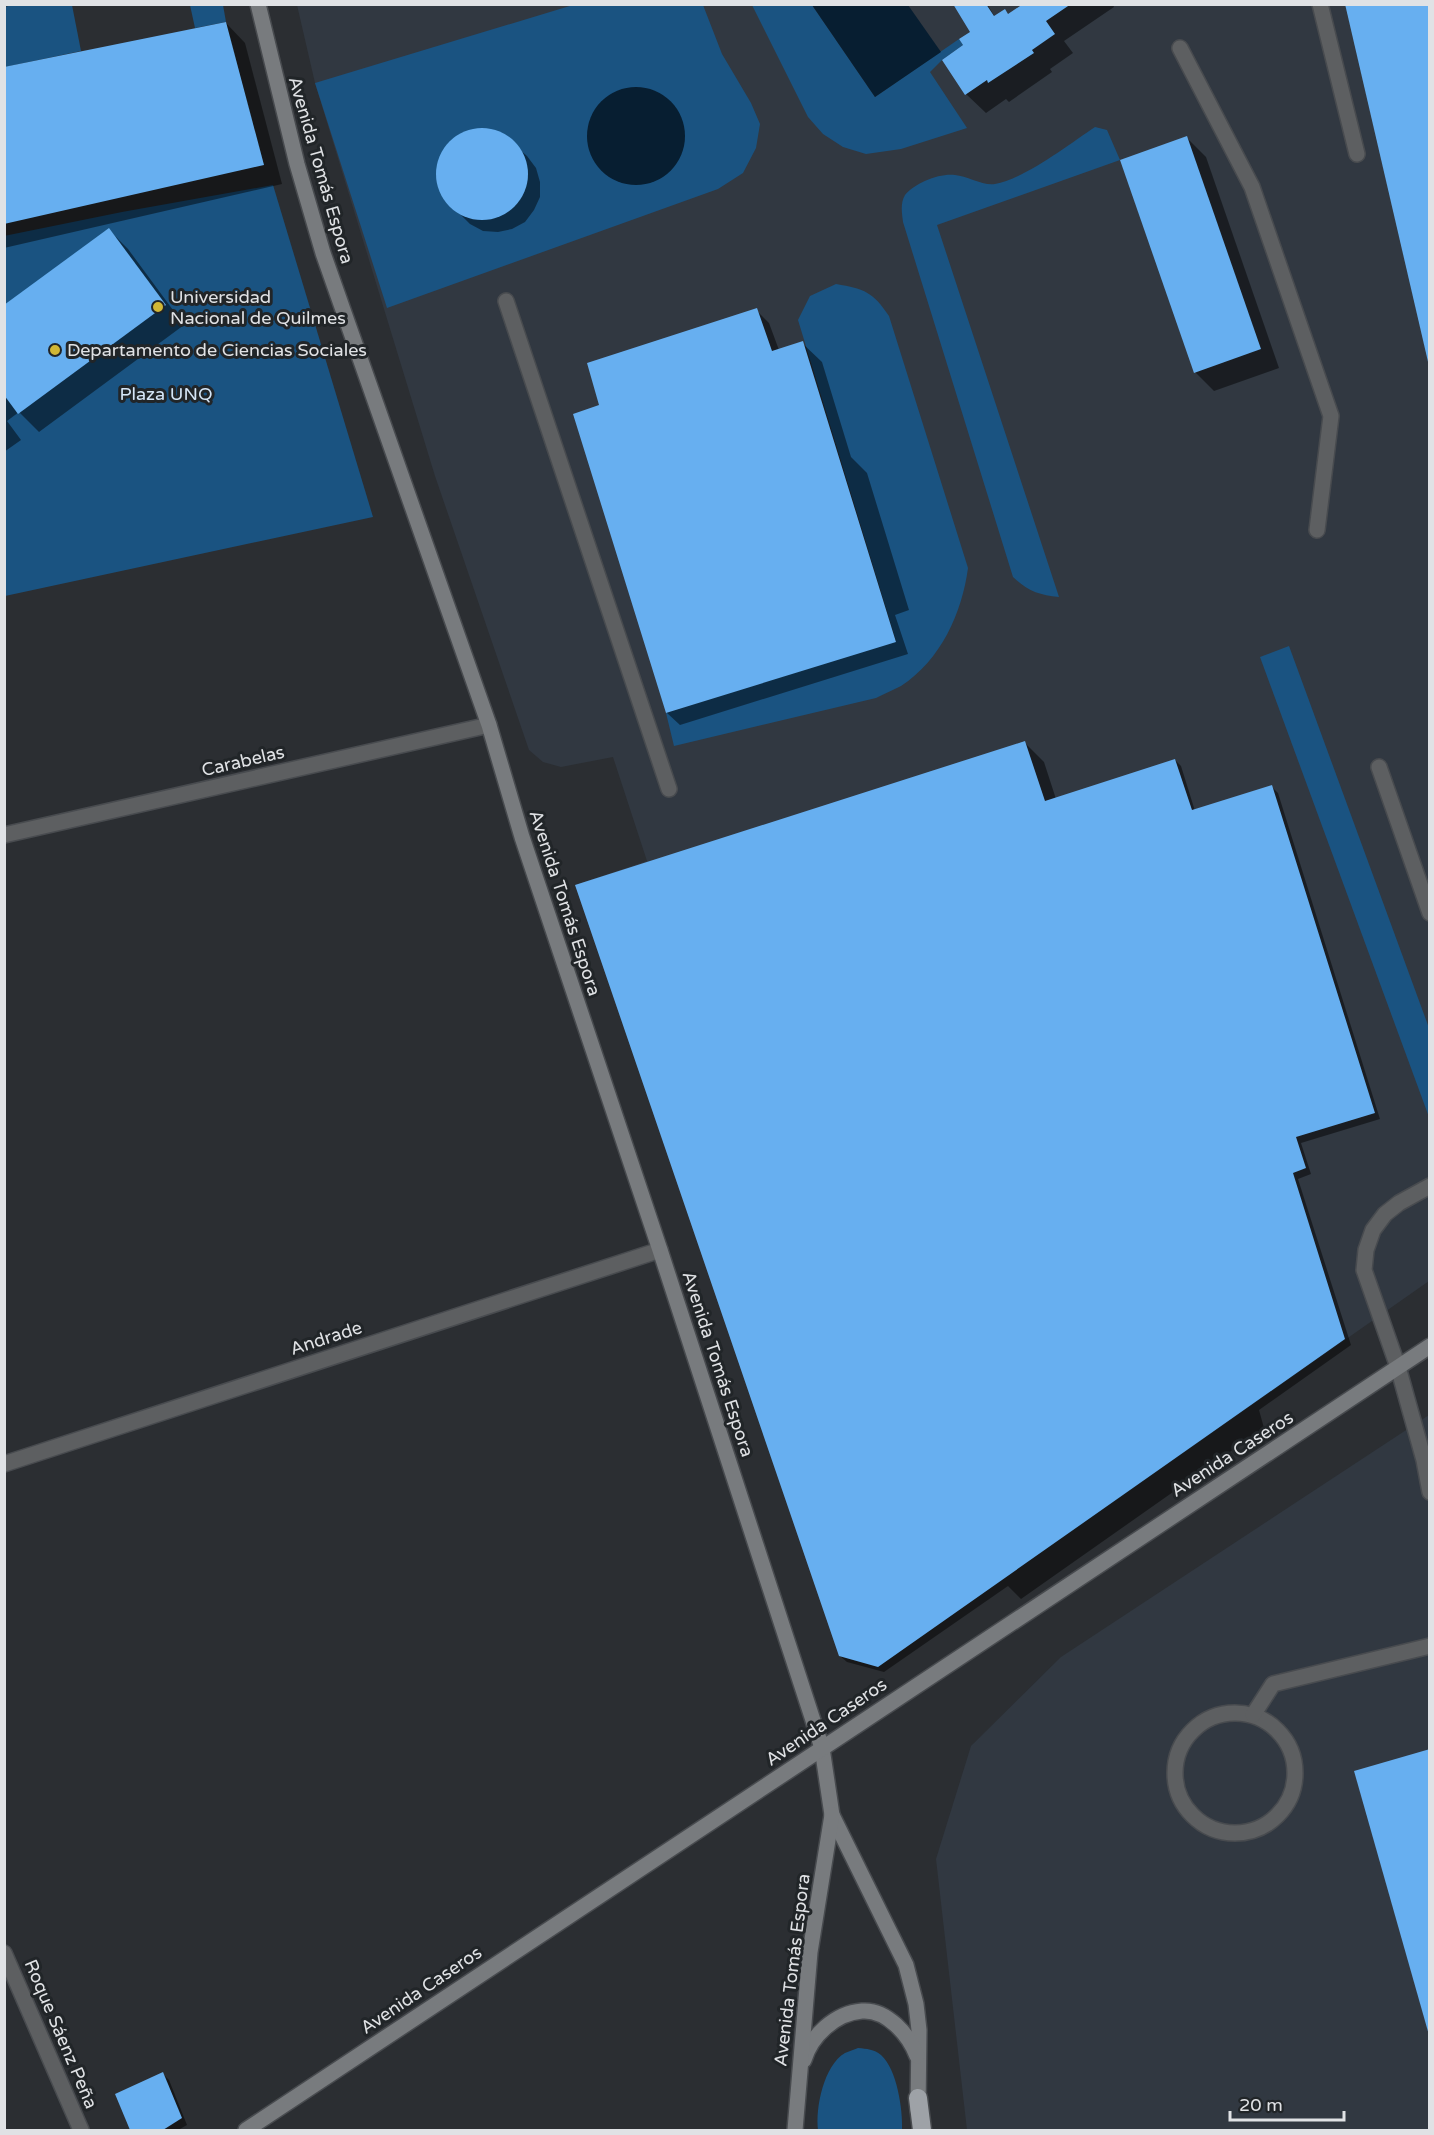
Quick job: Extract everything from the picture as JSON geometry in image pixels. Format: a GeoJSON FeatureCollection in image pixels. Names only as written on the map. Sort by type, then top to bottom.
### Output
{"type":"FeatureCollection","features":[{"type":"Feature","properties":{"kind":"highway"},"geometry":{"type":"LineString","coordinates":[[918,2098],[922,2130]]}},
{"type":"Feature","properties":{"kind":"main road","name":"Avenida Tomás Espora"},"geometry":{"type":"LineString","coordinates":[[258,4],[294,152],[323,253],[489,725],[522,837],[660,1250],[822,1748],[832,1815],[810,1952],[795,2130]]}},
{"type":"Feature","properties":{"kind":"main road","name":"Avenida Caseros"},"geometry":{"type":"LineString","coordinates":[[246,2130],[1430,1346]]}},
{"type":"Feature","properties":{"kind":"main road","name":"Avenida Tomás Espora"},"geometry":{"type":"LineString","coordinates":[[832,1815],[906,1965],[916,2004],[919,2062],[917,2130]]}},
{"type":"Feature","properties":{"kind":"main road"},"geometry":{"type":"LineString","coordinates":[[798,2079],[806,2052],[820,2032],[833,2021],[862,2011],[878,2014],[892,2021],[912,2044],[919,2062]]}},
{"type":"Feature","properties":{"kind":"street"},"geometry":{"type":"LineString","coordinates":[[1320,4],[1357,154]]}},
{"type":"Feature","properties":{"kind":"street"},"geometry":{"type":"LineString","coordinates":[[1180,48],[1252,187],[1331,416],[1317,530]]}},
{"type":"Feature","properties":{"kind":"street"},"geometry":{"type":"LineString","coordinates":[[506,302],[669,789]]}},
{"type":"Feature","properties":{"kind":"street","name":"Carabelas"},"geometry":{"type":"LineString","coordinates":[[4,835],[489,725]]}},
{"type":"Feature","properties":{"kind":"street"},"geometry":{"type":"LineString","coordinates":[[1380,767],[1430,913]]}},
{"type":"Feature","properties":{"kind":"street"},"geometry":{"type":"LineString","coordinates":[[1430,1186],[1398,1203],[1385,1214],[1373,1230],[1366,1250],[1364,1270],[1398,1367],[1424,1460],[1430,1492]]}},
{"type":"Feature","properties":{"kind":"street","name":"Andrade"},"geometry":{"type":"LineString","coordinates":[[4,1464],[660,1250]]}},
{"type":"Feature","properties":{"kind":"street"},"geometry":{"type":"LineString","coordinates":[[1253,1715],[1273,1684],[1430,1646]]}},
{"type":"Feature","properties":{"kind":"street"},"geometry":{"type":"LineString","coordinates":[[1234,1713],[1253,1715],[1272,1725],[1285,1738],[1294,1757],[1296,1777],[1292,1796],[1281,1813],[1266,1826],[1248,1833],[1228,1834],[1208,1828],[1192,1816],[1187,1809],[1181,1800],[1175,1781],[1176,1761],[1183,1742],[1197,1727],[1214,1717],[1234,1713]]}},
{"type":"Feature","properties":{"kind":"street","name":"Roque Sáenz Peña"},"geometry":{"type":"LineString","coordinates":[[4,1953],[81,2130]]}},
{"type":"Feature","properties":{"kind":"shaded area"},"geometry":{"type":"Polygon","coordinates":[[[297,5],[1429,5],[1429,1281],[878,1667],[839,1656],[575,885],[647,861],[613,757],[561,767],[543,762],[529,750],[435,476],[315,83],[297,5]]]}},
{"type":"Feature","properties":{"kind":"shaded area"},"geometry":{"type":"Polygon","coordinates":[[[812,5],[908,5],[941,52],[875,97],[812,5]]]}},
{"type":"Feature","properties":{"kind":"shaded area"},"geometry":{"type":"Polygon","coordinates":[[[636,87],[655,90],[671,101],[682,117],[685,136],[682,155],[671,171],[655,182],[636,185],[617,182],[601,171],[590,155],[587,136],[590,117],[601,101],[617,90],[636,87]]]}},
{"type":"Feature","properties":{"kind":"shaded area"},"geometry":{"type":"Polygon","coordinates":[[[1429,1415],[1429,2130],[967,2130],[936,1859],[971,1746],[1061,1657],[1429,1415]]]}},
{"type":"Feature","properties":{"kind":"green space"},"geometry":{"type":"Polygon","coordinates":[[[15,4],[72,5],[81,51],[5,67],[5,7],[15,4]]]}},
{"type":"Feature","properties":{"kind":"green space"},"geometry":{"type":"Polygon","coordinates":[[[190,5],[223,5],[226,22],[195,28],[190,5]]]}},
{"type":"Feature","properties":{"kind":"green space"},"geometry":{"type":"Polygon","coordinates":[[[573,5],[703,5],[722,54],[751,103],[760,124],[756,148],[743,173],[718,189],[387,308],[315,83],[573,5]]]}},
{"type":"Feature","properties":{"kind":"green space"},"geometry":{"type":"Polygon","coordinates":[[[752,5],[812,5],[875,97],[959,39],[963,45],[930,72],[967,128],[901,149],[866,154],[843,147],[823,134],[808,117],[752,5]]]}},
{"type":"Feature","properties":{"kind":"green space"},"geometry":{"type":"Polygon","coordinates":[[[1095,127],[1107,130],[1120,160],[937,225],[1059,597],[1034,592],[1013,577],[903,222],[902,205],[903,198],[909,191],[928,180],[942,176],[960,176],[990,184],[1007,181],[1046,160],[1095,127]]]}},
{"type":"Feature","properties":{"kind":"green space","name":"Plaza UNQ"},"geometry":{"type":"Polygon","coordinates":[[[273,185],[373,517],[5,596],[4,236],[273,185]]]}},
{"type":"Feature","properties":{"kind":"green space"},"geometry":{"type":"Polygon","coordinates":[[[836,284],[867,293],[889,316],[968,568],[961,602],[938,649],[915,675],[901,686],[876,698],[674,746],[666,713],[896,641],[798,320],[810,296],[836,284]]]}},
{"type":"Feature","properties":{"kind":"green space"},"geometry":{"type":"Polygon","coordinates":[[[1289,646],[1429,1028],[1429,1117],[1260,657],[1289,646]]]}},
{"type":"Feature","properties":{"kind":"green space"},"geometry":{"type":"Polygon","coordinates":[[[858,2048],[878,2053],[887,2061],[900,2101],[902,2130],[818,2130],[818,2110],[826,2077],[838,2059],[845,2053],[858,2048]]]}},
{"type":"Feature","properties":{"kind":"building"},"geometry":{"type":"Polygon","coordinates":[[[953,4],[986,4],[994,16],[1005,9],[1008,14],[1023,4],[1071,4],[1046,21],[1055,34],[1032,50],[1034,53],[965,95],[942,60],[963,45],[959,39],[970,32],[953,4]]]}},
{"type":"Feature","properties":{"kind":"building"},"geometry":{"type":"Polygon","coordinates":[[[1345,4],[1430,4],[1430,366],[1429,366],[1345,4]]]}},
{"type":"Feature","properties":{"kind":"building"},"geometry":{"type":"Polygon","coordinates":[[[226,22],[264,165],[4,224],[4,67],[226,22]]]}},
{"type":"Feature","properties":{"kind":"building"},"geometry":{"type":"Polygon","coordinates":[[[482,128],[508,136],[520,148],[528,174],[520,200],[508,212],[482,220],[456,212],[444,200],[436,174],[444,148],[456,136],[482,128]]]}},
{"type":"Feature","properties":{"kind":"building"},"geometry":{"type":"Polygon","coordinates":[[[1187,136],[1261,349],[1194,373],[1120,160],[1187,136]]]}},
{"type":"Feature","properties":{"kind":"building","name":"Departamento de Ciencias Sociales"},"geometry":{"type":"Polygon","coordinates":[[[109,228],[166,305],[18,414],[4,395],[4,305],[109,228]]]}},
{"type":"Feature","properties":{"kind":"building"},"geometry":{"type":"Polygon","coordinates":[[[757,308],[772,351],[803,341],[896,642],[666,713],[573,414],[599,405],[587,363],[757,308]]]}},
{"type":"Feature","properties":{"kind":"building"},"geometry":{"type":"Polygon","coordinates":[[[1025,741],[1045,801],[1175,759],[1192,810],[1272,785],[1375,1113],[1296,1137],[1306,1168],[1293,1173],[1345,1339],[878,1667],[839,1656],[575,885],[1025,741]]]}},
{"type":"Feature","properties":{"kind":"building"},"geometry":{"type":"Polygon","coordinates":[[[1430,1749],[1430,2035],[1429,2035],[1354,1771],[1430,1749]]]}},
{"type":"Feature","properties":{"kind":"building"},"geometry":{"type":"Polygon","coordinates":[[[163,2072],[182,2118],[163,2130],[130,2130],[115,2094],[163,2072]]]}},
{"type":"Feature","properties":{"kind":"place","name":"Universidad Nacional de Quilmes"},"geometry":{"type":"Point","coordinates":[158,307]}},
{"type":"Feature","properties":{"kind":"place","name":"Departamento de Ciencias Sociales"},"geometry":{"type":"Point","coordinates":[55,350]}}]}
